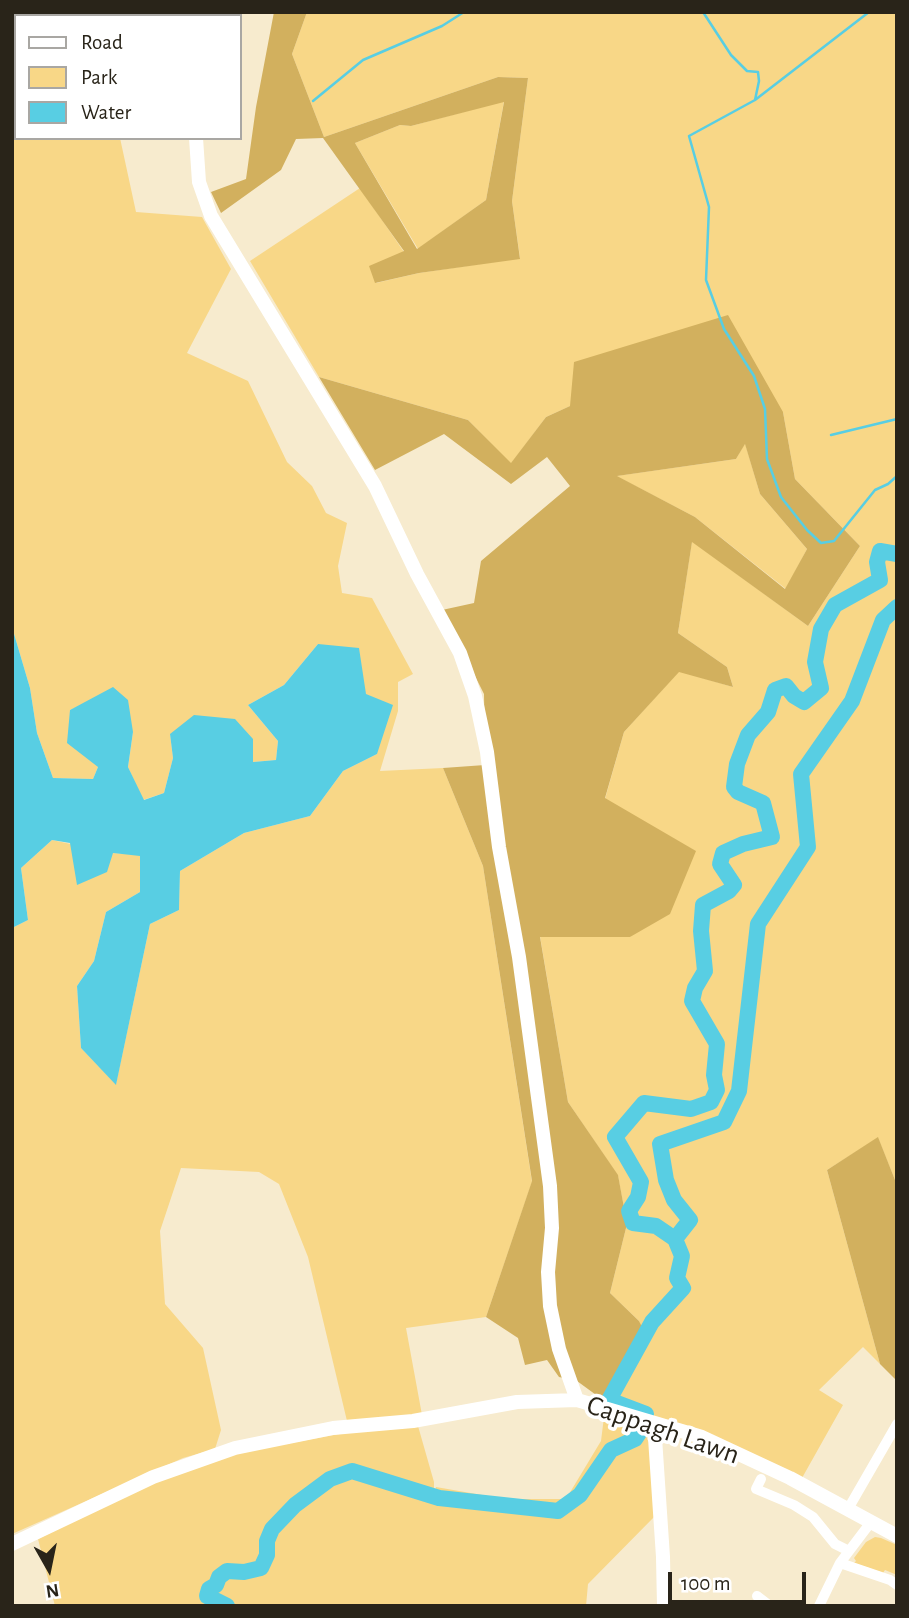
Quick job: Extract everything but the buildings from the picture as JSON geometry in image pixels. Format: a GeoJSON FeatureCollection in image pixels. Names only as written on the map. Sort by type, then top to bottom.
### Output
{"type":"FeatureCollection","features":[{"type":"Feature","properties":{"kind":"street"},"geometry":{"type":"LineString","coordinates":[[196,140],[199,182],[211,216],[375,486],[417,574],[460,653],[475,696],[488,752],[499,847],[519,957],[550,1186],[550,1306],[559,1349],[577,1400]]}},
{"type":"Feature","properties":{"kind":"street","name":"Cappagh Lawn"},"geometry":{"type":"LineString","coordinates":[[12,1544],[153,1477],[235,1448],[333,1428],[413,1421],[517,1402],[577,1400],[702,1437],[790,1478],[897,1536]]}},
{"type":"Feature","properties":{"kind":"street"},"geometry":{"type":"LineString","coordinates":[[654,1423],[664,1606]]}},
{"type":"Feature","properties":{"kind":"street"},"geometry":{"type":"LineString","coordinates":[[848,1509],[897,1423]]}},
{"type":"Feature","properties":{"kind":"street"},"geometry":{"type":"LineString","coordinates":[[761,1479],[756,1489],[794,1505],[813,1517],[835,1544],[849,1551]]}},
{"type":"Feature","properties":{"kind":"street"},"geometry":{"type":"LineString","coordinates":[[819,1606],[840,1563],[871,1522]]}},
{"type":"Feature","properties":{"kind":"street"},"geometry":{"type":"LineString","coordinates":[[840,1563],[890,1580],[897,1585]]}},
{"type":"Feature","properties":{"kind":"street"},"geometry":{"type":"LineString","coordinates":[[757,1596],[770,1606]]}},
{"type":"Feature","properties":{"kind":"green space"},"geometry":{"type":"Polygon","coordinates":[[[12,12],[92,12],[14,14],[14,140],[120,140],[136,212],[202,217],[231,269],[187,353],[248,381],[287,462],[312,486],[326,513],[347,523],[338,566],[342,593],[372,598],[413,674],[398,682],[398,711],[380,771],[443,768],[483,866],[532,1182],[486,1317],[406,1328],[422,1415],[347,1421],[308,1257],[279,1184],[259,1172],[181,1168],[160,1231],[165,1304],[203,1348],[221,1430],[215,1449],[183,1458],[12,1534],[12,928],[28,920],[21,868],[52,840],[113,853],[140,855],[140,892],[106,912],[94,961],[77,986],[81,1048],[116,1084],[150,924],[179,910],[180,871],[244,833],[310,816],[343,771],[377,754],[366,694],[318,644],[284,685],[248,705],[278,741],[276,760],[253,762],[170,734],[173,758],[164,793],[143,800],[128,767],[133,732],[88,702],[70,710],[98,767],[93,779],[53,778],[37,733],[30,688],[12,627],[12,12]]]}},
{"type":"Feature","properties":{"kind":"green space"},"geometry":{"type":"Polygon","coordinates":[[[307,12],[897,12],[897,1185],[878,1138],[827,1170],[880,1364],[863,1347],[819,1390],[843,1405],[802,1478],[603,1400],[641,1327],[639,1321],[610,1293],[627,1224],[618,1176],[568,1102],[540,936],[630,937],[695,851],[605,799],[624,732],[679,671],[733,687],[727,667],[678,633],[692,541],[808,626],[860,546],[795,479],[783,412],[570,406],[546,417],[511,464],[468,420],[319,377],[250,261],[360,188],[404,252],[376,283],[419,273],[520,258],[512,201],[528,78],[498,77],[324,137],[292,54],[307,12]]]}},
{"type":"Feature","properties":{"kind":"green space"},"geometry":{"type":"Polygon","coordinates":[[[504,101],[486,200],[418,249],[355,143],[400,125],[411,126],[504,101]]]}},
{"type":"Feature","properties":{"kind":"green space"},"geometry":{"type":"Polygon","coordinates":[[[745,443],[760,494],[807,549],[786,589],[695,517],[616,476],[736,459],[745,443]]]}},
{"type":"Feature","properties":{"kind":"green space"},"geometry":{"type":"Polygon","coordinates":[[[604,1417],[644,1429],[649,1436],[655,1516],[588,1584],[586,1606],[55,1606],[38,1539],[157,1479],[236,1453],[345,1433],[418,1426],[434,1482],[434,1495],[436,1487],[505,1499],[566,1499],[601,1441],[604,1417]]]}},
{"type":"Feature","properties":{"kind":"green space"},"geometry":{"type":"Polygon","coordinates":[[[875,1537],[897,1545],[897,1575],[854,1563],[854,1558],[866,1542],[875,1537]]]}},
{"type":"Feature","properties":{"kind":"shaded area"},"geometry":{"type":"Polygon","coordinates":[[[274,12],[307,12],[292,54],[324,137],[498,77],[528,78],[512,201],[520,259],[419,273],[375,283],[369,266],[404,251],[323,138],[296,139],[281,170],[221,213],[211,192],[246,179],[274,12]],[[504,102],[411,126],[400,125],[355,143],[417,249],[486,200],[504,102]]]}},
{"type":"Feature","properties":{"kind":"shaded area"},"geometry":{"type":"Polygon","coordinates":[[[728,315],[783,412],[795,479],[860,546],[808,626],[692,542],[678,633],[727,667],[733,687],[679,672],[624,732],[605,798],[696,851],[670,914],[630,937],[540,937],[568,1102],[618,1175],[627,1224],[610,1293],[642,1327],[603,1400],[577,1381],[559,1377],[547,1360],[525,1365],[518,1338],[486,1317],[532,1181],[483,866],[443,768],[485,765],[484,694],[442,610],[474,603],[481,561],[570,486],[547,457],[511,484],[444,434],[375,470],[319,377],[468,420],[511,463],[546,417],[570,406],[574,362],[728,315]],[[745,444],[736,459],[617,476],[695,517],[785,589],[807,549],[760,494],[745,444]]]}},
{"type":"Feature","properties":{"kind":"shaded area"},"geometry":{"type":"Polygon","coordinates":[[[878,1137],[897,1185],[897,1381],[880,1364],[827,1170],[878,1137]]]}},
{"type":"Feature","properties":{"kind":"water"},"geometry":{"type":"Polygon","coordinates":[[[12,627],[30,688],[37,733],[53,778],[93,779],[98,767],[67,743],[70,710],[113,687],[128,700],[133,732],[128,767],[144,800],[164,793],[173,758],[170,734],[194,715],[235,719],[253,739],[253,762],[276,760],[278,741],[248,705],[284,685],[318,644],[359,648],[366,694],[393,705],[377,754],[343,771],[310,816],[244,833],[180,871],[179,910],[150,924],[116,1085],[81,1048],[77,986],[94,961],[106,912],[140,892],[140,856],[113,853],[107,872],[77,885],[70,843],[52,840],[21,868],[28,920],[12,928],[12,627]]]}},
{"type":"Feature","properties":{"kind":"waterway"},"geometry":{"type":"LineString","coordinates":[[313,101],[363,60],[442,26],[464,12]]}},
{"type":"Feature","properties":{"kind":"waterway"},"geometry":{"type":"LineString","coordinates":[[703,12],[731,55],[747,71],[758,72],[755,100]]}},
{"type":"Feature","properties":{"kind":"waterway"},"geometry":{"type":"LineString","coordinates":[[869,12],[755,100],[689,136],[709,207],[706,280],[724,329],[754,376],[765,409],[767,459],[781,497],[821,543],[834,541],[875,490],[897,476]]}},
{"type":"Feature","properties":{"kind":"waterway"},"geometry":{"type":"LineString","coordinates":[[831,435],[897,419]]}},
{"type":"Feature","properties":{"kind":"waterway"},"geometry":{"type":"LineString","coordinates":[[646,1414],[609,1400],[652,1322],[683,1288],[677,1278],[682,1256],[675,1239],[656,1226],[633,1223],[629,1211],[638,1197],[641,1182],[615,1137],[644,1103],[691,1109],[711,1102],[717,1090],[714,1075],[717,1044],[692,1001],[695,988],[705,971],[701,931],[703,905],[729,891],[734,885],[720,864],[723,853],[743,844],[772,837],[763,803],[738,792],[734,787],[737,764],[748,735],[768,712],[775,690],[786,686],[794,696],[804,702],[821,688],[815,662],[821,629],[835,605],[880,580],[877,562],[880,551],[897,554]]}},
{"type":"Feature","properties":{"kind":"waterway"},"geometry":{"type":"LineString","coordinates":[[675,1239],[690,1220],[674,1200],[666,1180],[660,1144],[724,1122],[739,1091],[758,924],[808,847],[801,774],[852,701],[883,620],[897,607]]}},
{"type":"Feature","properties":{"kind":"waterway"},"geometry":{"type":"LineString","coordinates":[[227,1606],[207,1596],[209,1589],[216,1585],[219,1577],[227,1571],[244,1572],[261,1568],[267,1555],[267,1541],[272,1529],[295,1505],[330,1479],[352,1471],[439,1498],[558,1511],[580,1495],[611,1450],[635,1439],[639,1433]]}}]}
